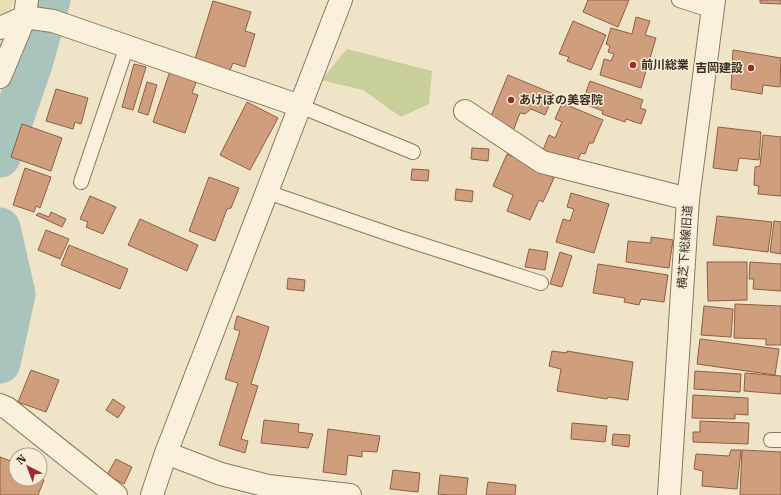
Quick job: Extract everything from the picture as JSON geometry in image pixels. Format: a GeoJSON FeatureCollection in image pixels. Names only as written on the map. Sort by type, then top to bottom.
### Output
{"type":"FeatureCollection","features":[{"type":"Feature","properties":{"kind":"street"},"geometry":{"type":"LineString","coordinates":[[152,495],[166,454],[341,0]]}},
{"type":"Feature","properties":{"kind":"street","name":"横芝下総線旧道"},"geometry":{"type":"LineString","coordinates":[[669,495],[688,199],[713,6]]}},
{"type":"Feature","properties":{"kind":"street"},"geometry":{"type":"LineString","coordinates":[[26,9],[54,22],[300,106]]}},
{"type":"Feature","properties":{"kind":"street"},"geometry":{"type":"LineString","coordinates":[[0,28],[26,9]]}},
{"type":"Feature","properties":{"kind":"street"},"geometry":{"type":"LineString","coordinates":[[0,77],[26,9]]}},
{"type":"Feature","properties":{"kind":"street"},"geometry":{"type":"LineString","coordinates":[[465,111],[542,162],[688,199]]}},
{"type":"Feature","properties":{"kind":"street"},"geometry":{"type":"LineString","coordinates":[[0,405],[7,408],[116,495]]}},
{"type":"Feature","properties":{"kind":"street"},"geometry":{"type":"LineString","coordinates":[[166,454],[220,474],[268,486],[350,495]]}},
{"type":"Feature","properties":{"kind":"lane"},"geometry":{"type":"LineString","coordinates":[[679,0],[713,6]]}},
{"type":"Feature","properties":{"kind":"lane"},"geometry":{"type":"LineString","coordinates":[[81,182],[127,46]]}},
{"type":"Feature","properties":{"kind":"lane"},"geometry":{"type":"LineString","coordinates":[[300,106],[413,152]]}},
{"type":"Feature","properties":{"kind":"lane"},"geometry":{"type":"LineString","coordinates":[[267,192],[395,236],[541,283]]}},
{"type":"Feature","properties":{"kind":"shaded area"},"geometry":{"type":"Polygon","coordinates":[[[0,0],[13,0],[3,42],[0,48],[0,0]]]}},
{"type":"Feature","properties":{"kind":"green space"},"geometry":{"type":"Polygon","coordinates":[[[347,49],[432,71],[429,104],[401,117],[363,90],[321,80],[347,49]]]}},
{"type":"Feature","properties":{"kind":"building"},"geometry":{"type":"Polygon","coordinates":[[[588,0],[629,0],[618,27],[583,12],[588,0]]]}},
{"type":"Feature","properties":{"kind":"building"},"geometry":{"type":"Polygon","coordinates":[[[760,0],[781,0],[781,4],[760,3],[760,0]]]}},
{"type":"Feature","properties":{"kind":"building"},"geometry":{"type":"Polygon","coordinates":[[[213,1],[251,12],[245,31],[255,34],[245,67],[233,63],[230,70],[195,59],[213,1]]]}},
{"type":"Feature","properties":{"kind":"building"},"geometry":{"type":"Polygon","coordinates":[[[636,17],[650,21],[645,35],[656,38],[641,88],[600,75],[604,59],[611,61],[614,54],[608,52],[610,46],[606,44],[611,28],[632,34],[636,17]]]}},
{"type":"Feature","properties":{"kind":"building"},"geometry":{"type":"Polygon","coordinates":[[[573,21],[606,35],[591,70],[567,61],[569,57],[559,54],[573,21]]]}},
{"type":"Feature","properties":{"kind":"building"},"geometry":{"type":"Polygon","coordinates":[[[733,50],[781,58],[780,87],[763,85],[762,94],[731,89],[733,50]]]}},
{"type":"Feature","properties":{"kind":"building"},"geometry":{"type":"Polygon","coordinates":[[[134,64],[146,67],[133,110],[122,107],[134,64]]]}},
{"type":"Feature","properties":{"kind":"building"},"geometry":{"type":"Polygon","coordinates":[[[170,71],[197,80],[192,93],[198,95],[185,133],[153,122],[170,71]]]}},
{"type":"Feature","properties":{"kind":"building"},"geometry":{"type":"Polygon","coordinates":[[[508,75],[554,94],[545,115],[531,109],[525,114],[520,113],[513,131],[489,121],[508,75]]]}},
{"type":"Feature","properties":{"kind":"building"},"geometry":{"type":"Polygon","coordinates":[[[590,81],[643,100],[640,108],[646,110],[641,124],[626,119],[625,122],[602,114],[603,111],[582,103],[590,81]]]}},
{"type":"Feature","properties":{"kind":"building"},"geometry":{"type":"Polygon","coordinates":[[[147,82],[157,85],[148,115],[138,112],[147,82]]]}},
{"type":"Feature","properties":{"kind":"building"},"geometry":{"type":"Polygon","coordinates":[[[56,89],[88,98],[81,124],[75,122],[73,129],[46,121],[56,89]]]}},
{"type":"Feature","properties":{"kind":"building"},"geometry":{"type":"Polygon","coordinates":[[[247,102],[278,118],[250,170],[220,155],[247,102]]]}},
{"type":"Feature","properties":{"kind":"building"},"geometry":{"type":"Polygon","coordinates":[[[562,103],[603,120],[593,143],[589,143],[585,154],[581,153],[576,164],[543,150],[549,135],[555,138],[562,122],[555,119],[562,103]]]}},
{"type":"Feature","properties":{"kind":"building"},"geometry":{"type":"Polygon","coordinates":[[[22,124],[62,138],[51,171],[11,157],[22,124]]]}},
{"type":"Feature","properties":{"kind":"building"},"geometry":{"type":"Polygon","coordinates":[[[718,127],[761,132],[759,160],[739,158],[737,171],[713,168],[718,127]]]}},
{"type":"Feature","properties":{"kind":"building"},"geometry":{"type":"Polygon","coordinates":[[[763,135],[781,137],[781,196],[758,194],[759,186],[754,185],[755,167],[760,166],[763,135]]]}},
{"type":"Feature","properties":{"kind":"building"},"geometry":{"type":"Polygon","coordinates":[[[472,148],[489,149],[488,161],[471,159],[472,148]]]}},
{"type":"Feature","properties":{"kind":"building"},"geometry":{"type":"Polygon","coordinates":[[[507,154],[552,173],[551,176],[554,178],[543,202],[539,200],[530,220],[507,211],[513,195],[493,186],[507,154]]]}},
{"type":"Feature","properties":{"kind":"building"},"geometry":{"type":"Polygon","coordinates":[[[25,168],[51,177],[40,208],[36,206],[34,212],[13,205],[25,168]]]}},
{"type":"Feature","properties":{"kind":"building"},"geometry":{"type":"Polygon","coordinates":[[[412,169],[429,170],[428,181],[411,180],[412,169]]]}},
{"type":"Feature","properties":{"kind":"building"},"geometry":{"type":"Polygon","coordinates":[[[209,177],[239,188],[231,208],[227,209],[215,241],[189,231],[209,177]]]}},
{"type":"Feature","properties":{"kind":"building"},"geometry":{"type":"Polygon","coordinates":[[[456,189],[473,191],[472,202],[455,200],[456,189]]]}},
{"type":"Feature","properties":{"kind":"building"},"geometry":{"type":"Polygon","coordinates":[[[571,193],[609,204],[594,253],[556,242],[563,219],[570,221],[574,209],[567,207],[571,193]]]}},
{"type":"Feature","properties":{"kind":"building"},"geometry":{"type":"Polygon","coordinates":[[[90,196],[116,207],[103,234],[86,227],[88,222],[80,219],[90,196]]]}},
{"type":"Feature","properties":{"kind":"building"},"geometry":{"type":"Polygon","coordinates":[[[51,212],[66,219],[62,227],[36,215],[39,213],[49,217],[51,212]]]}},
{"type":"Feature","properties":{"kind":"building"},"geometry":{"type":"Polygon","coordinates":[[[717,216],[772,222],[768,252],[713,245],[717,216]]]}},
{"type":"Feature","properties":{"kind":"building"},"geometry":{"type":"Polygon","coordinates":[[[140,219],[198,245],[187,271],[128,245],[140,219]]]}},
{"type":"Feature","properties":{"kind":"building"},"geometry":{"type":"Polygon","coordinates":[[[774,221],[781,222],[781,254],[770,252],[774,221]]]}},
{"type":"Feature","properties":{"kind":"building"},"geometry":{"type":"Polygon","coordinates":[[[46,230],[69,239],[60,259],[38,250],[46,230]]]}},
{"type":"Feature","properties":{"kind":"building"},"geometry":{"type":"Polygon","coordinates":[[[651,237],[673,240],[669,268],[626,262],[628,241],[651,243],[651,237]]]}},
{"type":"Feature","properties":{"kind":"building"},"geometry":{"type":"Polygon","coordinates":[[[69,245],[128,269],[120,289],[61,265],[69,245]]]}},
{"type":"Feature","properties":{"kind":"building"},"geometry":{"type":"Polygon","coordinates":[[[529,249],[548,252],[545,270],[525,267],[529,249]]]}},
{"type":"Feature","properties":{"kind":"building"},"geometry":{"type":"Polygon","coordinates":[[[560,252],[572,256],[562,287],[550,284],[560,252]]]}},
{"type":"Feature","properties":{"kind":"building"},"geometry":{"type":"Polygon","coordinates":[[[707,262],[747,262],[747,300],[708,301],[707,262]]]}},
{"type":"Feature","properties":{"kind":"building"},"geometry":{"type":"Polygon","coordinates":[[[750,262],[781,264],[781,291],[753,289],[754,279],[749,279],[750,262]]]}},
{"type":"Feature","properties":{"kind":"building"},"geometry":{"type":"Polygon","coordinates":[[[598,264],[668,275],[664,302],[641,299],[639,305],[624,302],[625,298],[593,293],[598,264]]]}},
{"type":"Feature","properties":{"kind":"building"},"geometry":{"type":"Polygon","coordinates":[[[288,278],[305,280],[304,291],[287,289],[288,278]]]}},
{"type":"Feature","properties":{"kind":"building"},"geometry":{"type":"Polygon","coordinates":[[[735,304],[781,306],[781,345],[766,345],[766,339],[734,338],[735,304]]]}},
{"type":"Feature","properties":{"kind":"building"},"geometry":{"type":"Polygon","coordinates":[[[704,306],[733,309],[731,337],[701,335],[704,306]]]}},
{"type":"Feature","properties":{"kind":"building"},"geometry":{"type":"Polygon","coordinates":[[[237,316],[269,327],[251,384],[258,386],[241,439],[248,441],[245,453],[219,445],[238,383],[225,379],[240,331],[234,329],[237,316]]]}},
{"type":"Feature","properties":{"kind":"building"},"geometry":{"type":"Polygon","coordinates":[[[700,339],[779,349],[775,375],[697,364],[700,339]]]}},
{"type":"Feature","properties":{"kind":"building"},"geometry":{"type":"Polygon","coordinates":[[[552,351],[567,353],[567,351],[633,362],[628,400],[608,397],[607,399],[557,391],[561,369],[549,366],[552,351]]]}},
{"type":"Feature","properties":{"kind":"building"},"geometry":{"type":"Polygon","coordinates":[[[31,370],[59,380],[46,412],[18,402],[31,370]]]}},
{"type":"Feature","properties":{"kind":"building"},"geometry":{"type":"Polygon","coordinates":[[[695,371],[741,374],[740,392],[694,389],[695,371]]]}},
{"type":"Feature","properties":{"kind":"building"},"geometry":{"type":"Polygon","coordinates":[[[745,373],[781,376],[781,394],[744,391],[745,373]]]}},
{"type":"Feature","properties":{"kind":"building"},"geometry":{"type":"Polygon","coordinates":[[[693,395],[748,398],[748,415],[735,414],[735,419],[692,418],[693,395]]]}},
{"type":"Feature","properties":{"kind":"building"},"geometry":{"type":"Polygon","coordinates":[[[113,399],[125,407],[118,418],[106,410],[113,399]]]}},
{"type":"Feature","properties":{"kind":"building"},"geometry":{"type":"Polygon","coordinates":[[[264,420],[299,424],[298,432],[313,434],[308,448],[261,443],[264,420]]]}},
{"type":"Feature","properties":{"kind":"building"},"geometry":{"type":"Polygon","coordinates":[[[700,421],[749,423],[748,444],[693,442],[693,432],[700,432],[700,421]]]}},
{"type":"Feature","properties":{"kind":"building"},"geometry":{"type":"Polygon","coordinates":[[[572,423],[607,426],[605,442],[571,439],[572,423]]]}},
{"type":"Feature","properties":{"kind":"building"},"geometry":{"type":"Polygon","coordinates":[[[328,429],[380,436],[377,452],[362,451],[362,457],[348,455],[346,475],[323,472],[328,429]]]}},
{"type":"Feature","properties":{"kind":"building"},"geometry":{"type":"Polygon","coordinates":[[[613,434],[630,435],[629,447],[612,445],[613,434]]]}},
{"type":"Feature","properties":{"kind":"building"},"geometry":{"type":"Polygon","coordinates":[[[731,450],[741,450],[737,489],[702,486],[703,471],[694,469],[696,454],[729,456],[731,450]]]}},
{"type":"Feature","properties":{"kind":"building"},"geometry":{"type":"Polygon","coordinates":[[[742,450],[781,452],[781,495],[740,495],[742,450]]]}},
{"type":"Feature","properties":{"kind":"building"},"geometry":{"type":"Polygon","coordinates":[[[0,457],[8,460],[8,487],[41,487],[38,495],[0,495],[0,457]]]}},
{"type":"Feature","properties":{"kind":"building"},"geometry":{"type":"Polygon","coordinates":[[[116,459],[132,467],[124,484],[107,475],[116,459]]]}},
{"type":"Feature","properties":{"kind":"building"},"geometry":{"type":"Polygon","coordinates":[[[393,470],[420,473],[418,492],[390,489],[393,470]]]}},
{"type":"Feature","properties":{"kind":"building"},"geometry":{"type":"Polygon","coordinates":[[[440,475],[468,478],[466,495],[438,494],[440,475]]]}},
{"type":"Feature","properties":{"kind":"building"},"geometry":{"type":"Polygon","coordinates":[[[488,482],[516,485],[515,495],[486,495],[488,482]]]}},
{"type":"Feature","properties":{"kind":"waterway"},"geometry":{"type":"LineString","coordinates":[[0,157],[32,64],[50,0]]}},
{"type":"Feature","properties":{"kind":"waterway"},"geometry":{"type":"LineString","coordinates":[[0,228],[15,294],[0,363]]}},
{"type":"Feature","properties":{"kind":"place","name":"前川総業"},"geometry":{"type":"Point","coordinates":[633,65]}},
{"type":"Feature","properties":{"kind":"place","name":"吉岡建設"},"geometry":{"type":"Point","coordinates":[751,68]}},
{"type":"Feature","properties":{"kind":"place","name":"あけぼの美容院"},"geometry":{"type":"Point","coordinates":[511,100]}}]}
